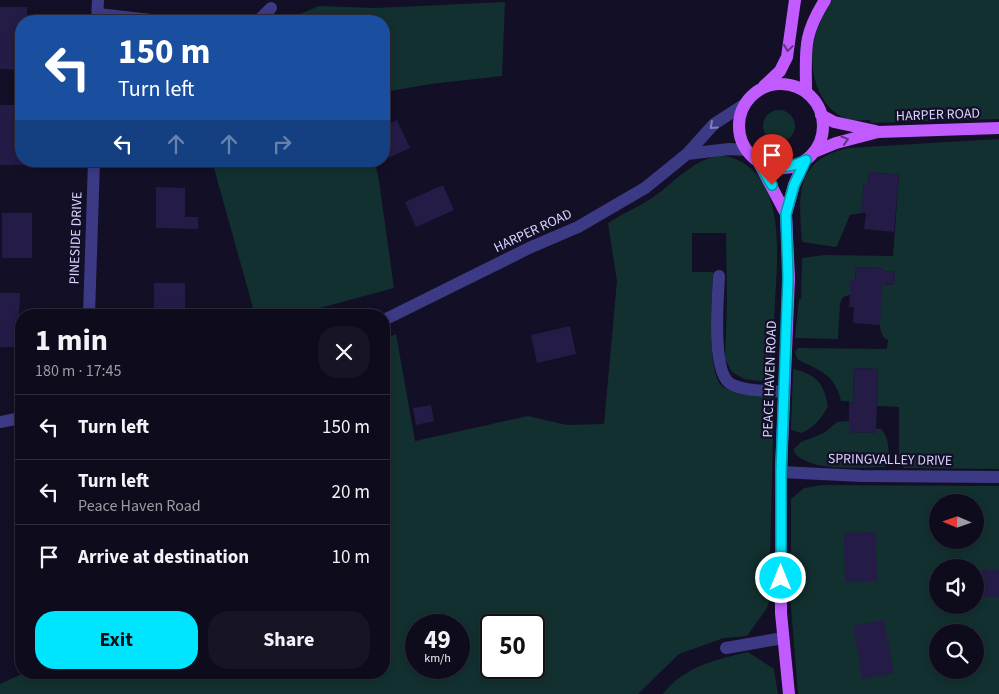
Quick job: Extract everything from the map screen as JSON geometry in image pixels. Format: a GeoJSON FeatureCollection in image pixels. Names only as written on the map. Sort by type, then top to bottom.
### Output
{"type":"FeatureCollection","features":[{"type":"Feature","properties":{"kind":"main road"},"geometry":{"type":"LineString","coordinates":[[762,88],[784,84],[806,92],[818,106],[822,128],[820,141],[809,156],[794,165],[782,168],[769,166],[758,161],[747,150],[741,139],[739,127],[740,115],[745,104],[780,71],[787,58],[795,0]]}},
{"type":"Feature","properties":{"kind":"main road"},"geometry":{"type":"LineString","coordinates":[[806,92],[806,41],[812,21],[825,0]]}},
{"type":"Feature","properties":{"kind":"main road","name":"HARPER ROAD"},"geometry":{"type":"LineString","coordinates":[[821,115],[834,122],[878,132]]}},
{"type":"Feature","properties":{"kind":"main road","name":"HARPER ROAD"},"geometry":{"type":"LineString","coordinates":[[809,156],[836,143],[878,132],[999,128]]}},
{"type":"Feature","properties":{"kind":"main road","name":"PEACE HAVEN ROAD"},"geometry":{"type":"LineString","coordinates":[[789,694],[781,614],[781,472],[788,278],[786,214],[794,185],[809,156]]}},
{"type":"Feature","properties":{"kind":"main road","name":"PEACE HAVEN ROAD"},"geometry":{"type":"LineString","coordinates":[[758,161],[786,214]]}},
{"type":"Feature","properties":{"kind":"street"},"geometry":{"type":"LineString","coordinates":[[98,0],[98,15]]}},
{"type":"Feature","properties":{"kind":"street"},"geometry":{"type":"LineString","coordinates":[[264,15],[271,8]]}},
{"type":"Feature","properties":{"kind":"street","name":"HARPER ROAD"},"geometry":{"type":"LineString","coordinates":[[390,317],[578,227],[646,188],[687,154],[714,124],[745,104]]}},
{"type":"Feature","properties":{"kind":"street"},"geometry":{"type":"LineString","coordinates":[[687,154],[729,149],[747,150]]}},
{"type":"Feature","properties":{"kind":"street","name":"PINESIDE DRIVE"},"geometry":{"type":"LineString","coordinates":[[89,309],[94,167]]}},
{"type":"Feature","properties":{"kind":"street"},"geometry":{"type":"LineString","coordinates":[[719,276],[718,356],[721,371],[729,383],[741,388],[784,392]]}},
{"type":"Feature","properties":{"kind":"street"},"geometry":{"type":"LineString","coordinates":[[0,422],[15,419]]}},
{"type":"Feature","properties":{"kind":"street","name":"SPRINGVALLEY DRIVE"},"geometry":{"type":"LineString","coordinates":[[781,472],[861,476],[999,477]]}},
{"type":"Feature","properties":{"kind":"street"},"geometry":{"type":"LineString","coordinates":[[726,648],[784,638]]}},
{"type":"Feature","properties":{"kind":"green space"},"geometry":{"type":"Polygon","coordinates":[[[831,0],[999,0],[999,119],[871,123],[870,120],[850,120],[840,116],[824,101],[819,91],[815,80],[812,58],[816,35],[831,0]]]}},
{"type":"Feature","properties":{"kind":"green space"},"geometry":{"type":"Polygon","coordinates":[[[505,2],[502,76],[390,91],[390,15],[297,15],[319,6],[375,8],[505,2]]]}},
{"type":"Feature","properties":{"kind":"green space"},"geometry":{"type":"Polygon","coordinates":[[[779,110],[785,111],[790,115],[794,120],[794,132],[790,137],[785,141],[779,142],[773,141],[768,137],[764,132],[763,126],[764,120],[768,115],[773,111],[779,110]]]}},
{"type":"Feature","properties":{"kind":"green space"},"geometry":{"type":"Polygon","coordinates":[[[999,139],[999,469],[904,468],[899,459],[899,407],[877,406],[878,369],[854,368],[853,401],[841,401],[831,379],[819,370],[797,359],[795,352],[798,348],[887,349],[888,340],[881,331],[879,315],[882,284],[894,285],[895,272],[883,271],[882,268],[856,267],[855,280],[850,280],[850,295],[843,297],[840,304],[838,339],[795,338],[799,299],[801,299],[802,258],[824,255],[893,256],[899,175],[869,172],[868,184],[864,184],[861,213],[850,215],[835,247],[802,242],[800,210],[803,183],[808,172],[817,162],[829,154],[847,148],[999,139]]]}},
{"type":"Feature","properties":{"kind":"green space"},"geometry":{"type":"Polygon","coordinates":[[[721,155],[742,162],[758,175],[768,193],[774,213],[777,235],[771,380],[760,381],[744,379],[732,372],[725,359],[727,301],[726,233],[692,233],[692,272],[713,272],[711,332],[717,378],[722,386],[732,391],[774,396],[769,601],[767,608],[747,636],[724,638],[679,654],[638,694],[0,694],[0,684],[15,677],[15,679],[390,679],[390,336],[396,334],[415,441],[528,416],[567,425],[604,424],[617,281],[608,223],[652,198],[693,166],[711,157],[721,155]]]}},
{"type":"Feature","properties":{"kind":"green space"},"geometry":{"type":"Polygon","coordinates":[[[214,167],[376,167],[394,288],[316,309],[253,309],[214,167]]]}},
{"type":"Feature","properties":{"kind":"green space"},"geometry":{"type":"Polygon","coordinates":[[[793,369],[808,374],[818,381],[824,391],[828,406],[817,422],[801,433],[791,430],[793,369]]]}},
{"type":"Feature","properties":{"kind":"green space"},"geometry":{"type":"Polygon","coordinates":[[[849,421],[849,432],[876,433],[876,429],[881,429],[886,437],[888,447],[886,467],[851,468],[824,466],[802,459],[794,452],[794,449],[801,442],[824,433],[837,422],[849,421]]]}},
{"type":"Feature","properties":{"kind":"green space"},"geometry":{"type":"Polygon","coordinates":[[[822,485],[999,486],[999,694],[798,694],[791,607],[791,499],[804,488],[822,485]]]}},
{"type":"Feature","properties":{"kind":"green space"},"geometry":{"type":"Polygon","coordinates":[[[748,652],[774,669],[778,694],[663,694],[680,677],[701,666],[748,652]]]}},
{"type":"Feature","properties":{"kind":"building"},"geometry":{"type":"Polygon","coordinates":[[[0,7],[27,7],[27,15],[15,15],[15,70],[0,69],[0,7]]]}},
{"type":"Feature","properties":{"kind":"building"},"geometry":{"type":"Polygon","coordinates":[[[0,105],[15,105],[15,165],[0,165],[0,105]]]}},
{"type":"Feature","properties":{"kind":"building"},"geometry":{"type":"Polygon","coordinates":[[[397,120],[410,148],[390,157],[390,123],[397,120]]]}},
{"type":"Feature","properties":{"kind":"building"},"geometry":{"type":"Polygon","coordinates":[[[869,172],[899,175],[894,232],[864,229],[866,213],[861,213],[864,184],[868,184],[869,172]]]}},
{"type":"Feature","properties":{"kind":"building"},"geometry":{"type":"Polygon","coordinates":[[[443,185],[454,210],[416,227],[405,202],[443,185]]]}},
{"type":"Feature","properties":{"kind":"building"},"geometry":{"type":"Polygon","coordinates":[[[156,187],[185,188],[185,217],[198,217],[198,229],[156,228],[156,187]]]}},
{"type":"Feature","properties":{"kind":"building"},"geometry":{"type":"Polygon","coordinates":[[[2,213],[32,213],[32,258],[2,258],[2,213]]]}},
{"type":"Feature","properties":{"kind":"building"},"geometry":{"type":"Polygon","coordinates":[[[856,267],[883,268],[883,271],[895,272],[894,285],[882,284],[880,325],[853,323],[854,307],[849,307],[850,280],[855,280],[856,267]]]}},
{"type":"Feature","properties":{"kind":"building"},"geometry":{"type":"Polygon","coordinates":[[[154,283],[185,283],[185,309],[154,309],[154,283]]]}},
{"type":"Feature","properties":{"kind":"building"},"geometry":{"type":"Polygon","coordinates":[[[0,293],[20,293],[19,309],[15,309],[15,347],[0,347],[0,293]]]}},
{"type":"Feature","properties":{"kind":"building"},"geometry":{"type":"Polygon","coordinates":[[[570,326],[576,354],[537,363],[531,335],[570,326]]]}},
{"type":"Feature","properties":{"kind":"building"},"geometry":{"type":"Polygon","coordinates":[[[854,368],[878,369],[876,433],[849,432],[849,401],[853,401],[854,368]]]}},
{"type":"Feature","properties":{"kind":"building"},"geometry":{"type":"Polygon","coordinates":[[[431,405],[434,421],[416,425],[413,408],[431,405]]]}},
{"type":"Feature","properties":{"kind":"building"},"geometry":{"type":"Polygon","coordinates":[[[876,532],[877,581],[845,582],[844,533],[876,532]]]}},
{"type":"Feature","properties":{"kind":"building"},"geometry":{"type":"Polygon","coordinates":[[[984,570],[999,570],[999,597],[984,597],[984,570]]]}},
{"type":"Feature","properties":{"kind":"building"},"geometry":{"type":"Polygon","coordinates":[[[884,620],[894,673],[862,679],[853,626],[884,620]]]}},
{"type":"Feature","properties":{"kind":"route"},"geometry":{"type":"LineString","coordinates":[[772,185],[758,161],[769,166],[782,168],[806,160],[794,185],[786,214],[788,278],[781,472],[781,578]]}}]}
